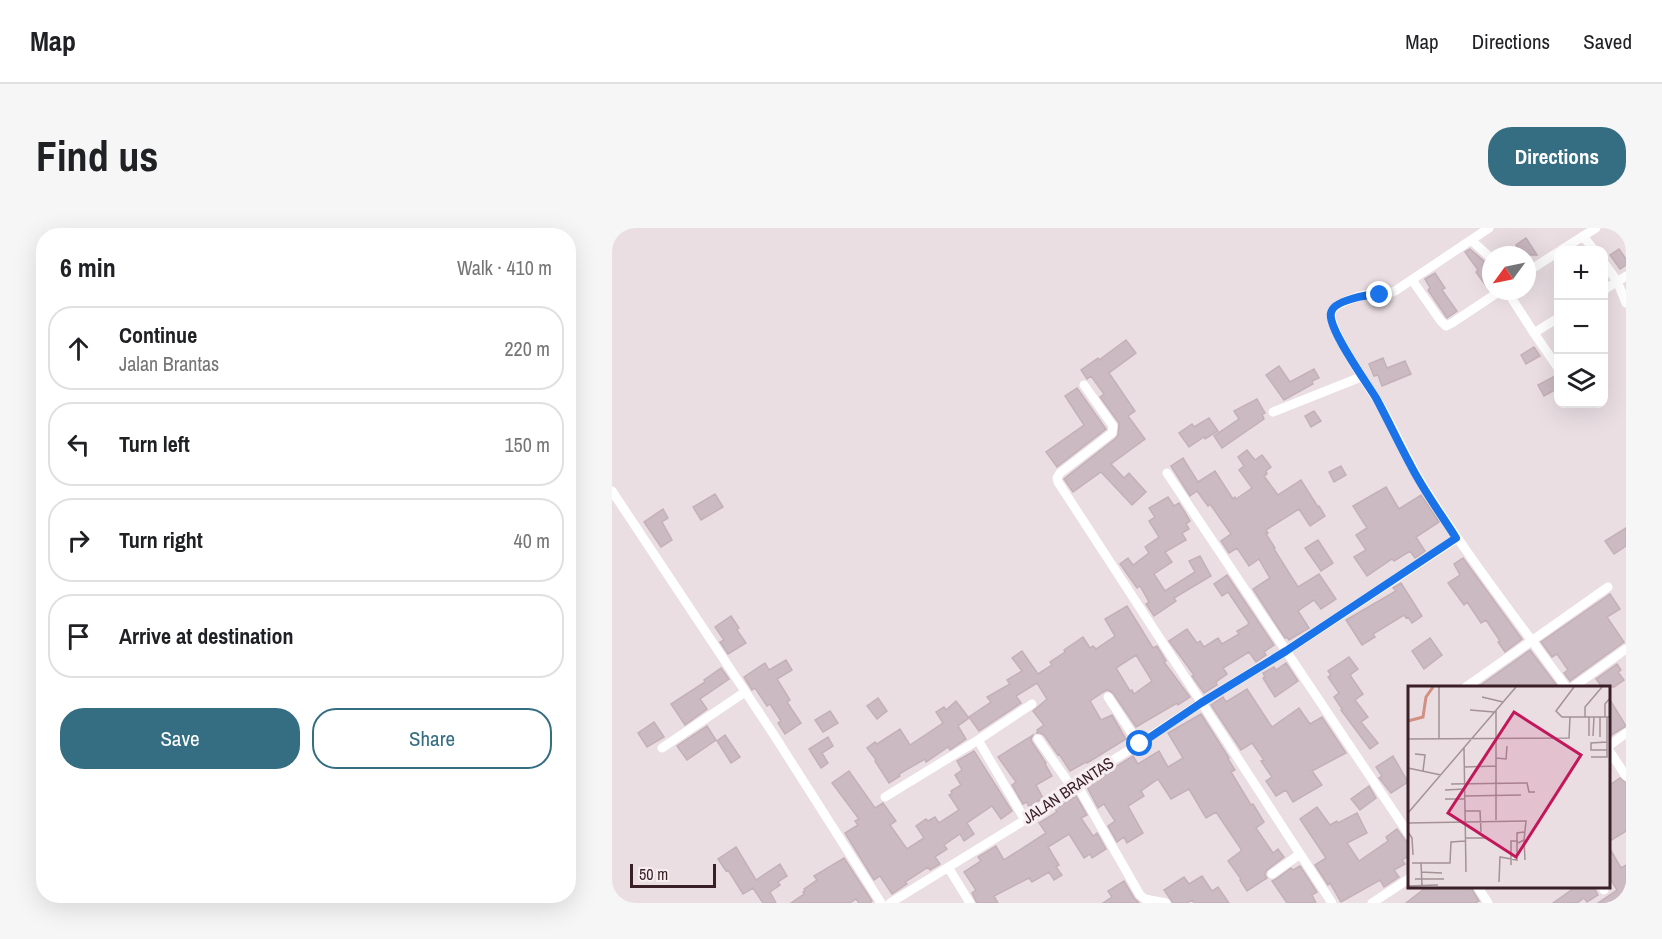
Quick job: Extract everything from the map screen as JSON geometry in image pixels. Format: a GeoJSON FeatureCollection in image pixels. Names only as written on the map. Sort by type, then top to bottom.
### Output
{"type":"FeatureCollection","features":[{"type":"Feature","properties":{"kind":"street"},"geometry":{"type":"LineString","coordinates":[[1489,228],[1412,280],[1387,294],[1368,294],[1341,303],[1330,313],[1334,329],[1386,415],[1411,466],[1456,538],[1565,686]]}},
{"type":"Feature","properties":{"kind":"street"},"geometry":{"type":"LineString","coordinates":[[1568,246],[1596,228]]}},
{"type":"Feature","properties":{"kind":"street"},"geometry":{"type":"LineString","coordinates":[[1583,236],[1591,246]]}},
{"type":"Feature","properties":{"kind":"street"},"geometry":{"type":"LineString","coordinates":[[1471,240],[1482,250]]}},
{"type":"Feature","properties":{"kind":"street"},"geometry":{"type":"LineString","coordinates":[[1536,266],[1554,255]]}},
{"type":"Feature","properties":{"kind":"street"},"geometry":{"type":"LineString","coordinates":[[1608,269],[1617,281],[1626,303]]}},
{"type":"Feature","properties":{"kind":"street"},"geometry":{"type":"LineString","coordinates":[[1608,287],[1626,276]]}},
{"type":"Feature","properties":{"kind":"street"},"geometry":{"type":"LineString","coordinates":[[1412,280],[1446,326],[1486,300]]}},
{"type":"Feature","properties":{"kind":"street"},"geometry":{"type":"LineString","coordinates":[[1513,300],[1554,362]]}},
{"type":"Feature","properties":{"kind":"street"},"geometry":{"type":"LineString","coordinates":[[1534,333],[1554,320]]}},
{"type":"Feature","properties":{"kind":"street"},"geometry":{"type":"LineString","coordinates":[[1274,412],[1361,377]]}},
{"type":"Feature","properties":{"kind":"street"},"geometry":{"type":"LineString","coordinates":[[1084,385],[1114,430],[1112,434],[1060,473],[1057,478],[1058,482],[1332,903]]}},
{"type":"Feature","properties":{"kind":"street"},"geometry":{"type":"LineString","coordinates":[[1167,473],[1408,833]]}},
{"type":"Feature","properties":{"kind":"street"},"geometry":{"type":"LineString","coordinates":[[612,490],[881,903]]}},
{"type":"Feature","properties":{"kind":"street","name":"JALAN BRANTAS"},"geometry":{"type":"LineString","coordinates":[[890,903],[1025,820],[1073,784],[1286,651],[1456,538]]}},
{"type":"Feature","properties":{"kind":"street"},"geometry":{"type":"LineString","coordinates":[[1467,686],[1608,587]]}},
{"type":"Feature","properties":{"kind":"street"},"geometry":{"type":"LineString","coordinates":[[1574,686],[1626,649]]}},
{"type":"Feature","properties":{"kind":"street"},"geometry":{"type":"LineString","coordinates":[[662,748],[745,692]]}},
{"type":"Feature","properties":{"kind":"street"},"geometry":{"type":"LineString","coordinates":[[1108,697],[1140,744]]}},
{"type":"Feature","properties":{"kind":"street"},"geometry":{"type":"LineString","coordinates":[[885,797],[1032,704]]}},
{"type":"Feature","properties":{"kind":"street"},"geometry":{"type":"LineString","coordinates":[[1611,744],[1626,733]]}},
{"type":"Feature","properties":{"kind":"street"},"geometry":{"type":"LineString","coordinates":[[1038,739],[1073,784],[1140,895],[1144,899],[1166,903]]}},
{"type":"Feature","properties":{"kind":"street"},"geometry":{"type":"LineString","coordinates":[[978,740],[1025,820]]}},
{"type":"Feature","properties":{"kind":"street"},"geometry":{"type":"LineString","coordinates":[[1611,754],[1626,776]]}},
{"type":"Feature","properties":{"kind":"street"},"geometry":{"type":"LineString","coordinates":[[1272,874],[1300,854]]}},
{"type":"Feature","properties":{"kind":"street"},"geometry":{"type":"LineString","coordinates":[[948,867],[970,903]]}},
{"type":"Feature","properties":{"kind":"street"},"geometry":{"type":"LineString","coordinates":[[1372,903],[1408,879]]}},
{"type":"Feature","properties":{"kind":"street"},"geometry":{"type":"LineString","coordinates":[[1478,888],[1488,903]]}},
{"type":"Feature","properties":{"kind":"street"},"geometry":{"type":"LineString","coordinates":[[1386,894],[1392,903]]}},
{"type":"Feature","properties":{"kind":"building"},"geometry":{"type":"Polygon","coordinates":[[[1526,238],[1531,246],[1517,246],[1526,238]]]}},
{"type":"Feature","properties":{"kind":"building"},"geometry":{"type":"Polygon","coordinates":[[[1470,249],[1482,259],[1482,280],[1476,272],[1478,270],[1465,252],[1470,249]]]}},
{"type":"Feature","properties":{"kind":"building"},"geometry":{"type":"Polygon","coordinates":[[[1619,249],[1626,259],[1626,265],[1620,269],[1610,255],[1619,249]]]}},
{"type":"Feature","properties":{"kind":"building"},"geometry":{"type":"Polygon","coordinates":[[[1435,273],[1445,288],[1442,290],[1457,311],[1447,318],[1428,290],[1430,288],[1425,279],[1435,273]]]}},
{"type":"Feature","properties":{"kind":"building"},"geometry":{"type":"Polygon","coordinates":[[[1126,340],[1136,353],[1109,373],[1135,411],[1128,416],[1145,439],[1111,464],[1124,478],[1129,473],[1146,492],[1132,505],[1101,472],[1073,492],[1064,479],[1118,435],[1119,423],[1100,397],[1104,394],[1091,376],[1087,379],[1081,370],[1126,340]]]}},
{"type":"Feature","properties":{"kind":"building"},"geometry":{"type":"Polygon","coordinates":[[[1534,347],[1540,356],[1526,364],[1521,355],[1534,347]]]}},
{"type":"Feature","properties":{"kind":"building"},"geometry":{"type":"Polygon","coordinates":[[[1383,358],[1387,368],[1405,361],[1411,374],[1382,386],[1378,375],[1374,376],[1369,364],[1383,358]]]}},
{"type":"Feature","properties":{"kind":"building"},"geometry":{"type":"Polygon","coordinates":[[[1279,366],[1290,382],[1314,369],[1319,378],[1312,381],[1313,384],[1284,400],[1266,375],[1279,366]]]}},
{"type":"Feature","properties":{"kind":"building"},"geometry":{"type":"Polygon","coordinates":[[[1554,377],[1554,390],[1544,396],[1538,385],[1554,377]]]}},
{"type":"Feature","properties":{"kind":"building"},"geometry":{"type":"Polygon","coordinates":[[[1077,388],[1106,429],[1057,467],[1046,452],[1084,425],[1065,396],[1077,388]]]}},
{"type":"Feature","properties":{"kind":"building"},"geometry":{"type":"Polygon","coordinates":[[[1257,399],[1265,413],[1262,414],[1264,419],[1222,448],[1214,436],[1239,419],[1234,411],[1257,399]]]}},
{"type":"Feature","properties":{"kind":"building"},"geometry":{"type":"Polygon","coordinates":[[[1314,411],[1321,421],[1311,427],[1305,416],[1314,411]]]}},
{"type":"Feature","properties":{"kind":"building"},"geometry":{"type":"Polygon","coordinates":[[[1209,418],[1218,431],[1189,447],[1179,433],[1192,424],[1194,427],[1209,418]]]}},
{"type":"Feature","properties":{"kind":"building"},"geometry":{"type":"Polygon","coordinates":[[[1247,450],[1255,460],[1262,455],[1271,467],[1264,476],[1278,495],[1301,480],[1325,516],[1310,526],[1299,509],[1266,530],[1274,549],[1298,587],[1319,574],[1336,599],[1321,609],[1314,600],[1298,611],[1309,628],[1289,640],[1285,638],[1253,589],[1270,578],[1259,559],[1249,566],[1237,548],[1229,553],[1221,541],[1231,534],[1210,504],[1208,506],[1197,491],[1190,496],[1171,466],[1183,458],[1198,482],[1215,471],[1233,499],[1235,497],[1236,499],[1252,488],[1239,470],[1244,466],[1238,457],[1247,450]]]}},
{"type":"Feature","properties":{"kind":"building"},"geometry":{"type":"Polygon","coordinates":[[[1341,466],[1346,475],[1334,482],[1329,472],[1341,466]]]}},
{"type":"Feature","properties":{"kind":"building"},"geometry":{"type":"Polygon","coordinates":[[[1386,487],[1399,509],[1421,495],[1439,522],[1416,537],[1425,551],[1415,558],[1410,551],[1394,561],[1392,559],[1367,576],[1354,557],[1366,550],[1356,535],[1367,528],[1353,506],[1386,487]]]}},
{"type":"Feature","properties":{"kind":"building"},"geometry":{"type":"Polygon","coordinates":[[[715,494],[723,507],[701,520],[693,507],[715,494]]]}},
{"type":"Feature","properties":{"kind":"building"},"geometry":{"type":"Polygon","coordinates":[[[1168,497],[1174,506],[1179,503],[1190,521],[1186,524],[1189,529],[1182,533],[1186,540],[1165,552],[1172,562],[1154,574],[1165,591],[1195,572],[1189,561],[1200,556],[1211,576],[1174,598],[1176,601],[1154,616],[1146,604],[1149,602],[1140,586],[1137,588],[1120,564],[1128,558],[1133,565],[1149,553],[1145,547],[1159,537],[1149,521],[1155,517],[1149,508],[1168,497]]]}},
{"type":"Feature","properties":{"kind":"building"},"geometry":{"type":"Polygon","coordinates":[[[663,509],[668,518],[662,522],[672,540],[661,547],[644,522],[663,509]]]}},
{"type":"Feature","properties":{"kind":"building"},"geometry":{"type":"Polygon","coordinates":[[[1626,528],[1626,546],[1614,554],[1605,541],[1626,528]]]}},
{"type":"Feature","properties":{"kind":"building"},"geometry":{"type":"Polygon","coordinates":[[[1318,540],[1333,563],[1321,571],[1305,548],[1318,540]]]}},
{"type":"Feature","properties":{"kind":"building"},"geometry":{"type":"Polygon","coordinates":[[[1463,558],[1522,639],[1505,652],[1486,620],[1481,623],[1467,602],[1464,605],[1448,583],[1460,575],[1454,564],[1463,558]]]}},
{"type":"Feature","properties":{"kind":"building"},"geometry":{"type":"Polygon","coordinates":[[[1227,575],[1274,645],[1256,662],[1249,652],[1223,668],[1227,674],[1216,682],[1217,685],[1204,693],[1169,641],[1187,629],[1197,643],[1200,641],[1204,647],[1218,638],[1222,644],[1239,634],[1237,631],[1248,625],[1249,623],[1228,592],[1222,596],[1214,584],[1227,575]]]}},
{"type":"Feature","properties":{"kind":"building"},"geometry":{"type":"Polygon","coordinates":[[[1401,583],[1422,616],[1412,623],[1404,615],[1373,634],[1375,637],[1362,645],[1346,620],[1396,591],[1393,588],[1401,583]]]}},
{"type":"Feature","properties":{"kind":"building"},"geometry":{"type":"Polygon","coordinates":[[[1610,594],[1620,609],[1607,617],[1624,642],[1570,681],[1564,673],[1568,670],[1557,654],[1552,657],[1541,642],[1610,594]]]}},
{"type":"Feature","properties":{"kind":"building"},"geometry":{"type":"Polygon","coordinates":[[[1127,606],[1153,648],[1157,646],[1166,661],[1164,662],[1190,697],[1136,727],[1113,693],[1105,691],[1090,701],[1101,720],[1112,715],[1126,739],[1070,771],[1044,735],[1036,733],[1044,725],[1033,711],[1047,699],[1037,683],[1016,696],[1021,703],[979,731],[969,717],[991,702],[987,697],[1010,684],[1007,680],[1022,671],[1012,658],[1022,651],[1038,674],[1052,665],[1050,662],[1065,652],[1064,650],[1083,637],[1090,648],[1093,646],[1096,649],[1115,636],[1105,619],[1127,606]],[[1136,655],[1116,668],[1134,694],[1152,681],[1136,655]]]}},
{"type":"Feature","properties":{"kind":"building"},"geometry":{"type":"Polygon","coordinates":[[[731,616],[746,643],[728,654],[720,642],[724,640],[715,627],[731,616]]]}},
{"type":"Feature","properties":{"kind":"building"},"geometry":{"type":"Polygon","coordinates":[[[1430,638],[1442,655],[1424,669],[1412,651],[1430,638]]]}},
{"type":"Feature","properties":{"kind":"building"},"geometry":{"type":"Polygon","coordinates":[[[1530,650],[1557,686],[1479,686],[1530,650]]]}},
{"type":"Feature","properties":{"kind":"building"},"geometry":{"type":"Polygon","coordinates":[[[1349,657],[1358,669],[1350,675],[1363,694],[1355,700],[1368,717],[1361,722],[1378,743],[1370,749],[1341,710],[1334,697],[1339,693],[1328,677],[1331,675],[1328,671],[1349,657]]]}},
{"type":"Feature","properties":{"kind":"building"},"geometry":{"type":"Polygon","coordinates":[[[786,660],[792,670],[777,679],[790,700],[787,702],[801,723],[785,734],[778,723],[781,721],[770,704],[767,706],[755,688],[752,690],[744,677],[765,663],[769,670],[786,660]]]}},
{"type":"Feature","properties":{"kind":"building"},"geometry":{"type":"Polygon","coordinates":[[[1286,663],[1298,681],[1275,697],[1263,678],[1265,677],[1263,673],[1274,667],[1276,670],[1286,663]]]}},
{"type":"Feature","properties":{"kind":"building"},"geometry":{"type":"Polygon","coordinates":[[[1617,664],[1621,670],[1618,672],[1624,680],[1611,687],[1601,686],[1596,679],[1617,664]]]}},
{"type":"Feature","properties":{"kind":"building"},"geometry":{"type":"Polygon","coordinates":[[[721,668],[729,679],[700,699],[707,709],[685,725],[671,704],[705,682],[704,680],[721,668]]]}},
{"type":"Feature","properties":{"kind":"building"},"geometry":{"type":"Polygon","coordinates":[[[1247,689],[1272,727],[1299,708],[1310,724],[1322,717],[1346,753],[1312,771],[1322,785],[1293,802],[1286,790],[1276,796],[1266,781],[1272,777],[1252,743],[1241,750],[1211,705],[1223,697],[1226,702],[1247,689]]]}},
{"type":"Feature","properties":{"kind":"building"},"geometry":{"type":"Polygon","coordinates":[[[878,698],[887,711],[877,719],[867,706],[878,698]]]}},
{"type":"Feature","properties":{"kind":"building"},"geometry":{"type":"Polygon","coordinates":[[[956,701],[969,718],[958,726],[966,739],[950,750],[948,747],[926,762],[925,759],[899,774],[900,776],[889,783],[867,748],[900,729],[910,745],[943,723],[936,712],[944,707],[946,710],[956,701]]]}},
{"type":"Feature","properties":{"kind":"building"},"geometry":{"type":"Polygon","coordinates":[[[1611,702],[1626,726],[1611,735],[1611,702]]]}},
{"type":"Feature","properties":{"kind":"building"},"geometry":{"type":"Polygon","coordinates":[[[830,711],[838,723],[823,732],[815,720],[830,711]]]}},
{"type":"Feature","properties":{"kind":"building"},"geometry":{"type":"Polygon","coordinates":[[[1201,714],[1229,758],[1235,770],[1231,772],[1264,822],[1256,828],[1273,853],[1278,849],[1284,857],[1266,871],[1267,878],[1247,891],[1228,861],[1241,849],[1216,812],[1206,818],[1189,789],[1171,799],[1158,779],[1141,791],[1144,796],[1128,806],[1143,833],[1127,843],[1124,837],[1117,842],[1108,826],[1115,821],[1104,804],[1098,808],[1086,785],[1133,756],[1138,764],[1159,751],[1168,767],[1183,758],[1168,733],[1201,714]]]}},
{"type":"Feature","properties":{"kind":"building"},"geometry":{"type":"Polygon","coordinates":[[[654,722],[664,737],[647,747],[638,733],[654,722]]]}},
{"type":"Feature","properties":{"kind":"building"},"geometry":{"type":"Polygon","coordinates":[[[707,726],[716,740],[687,760],[677,746],[707,726]]]}},
{"type":"Feature","properties":{"kind":"building"},"geometry":{"type":"Polygon","coordinates":[[[725,735],[740,757],[731,763],[717,741],[725,735]]]}},
{"type":"Feature","properties":{"kind":"building"},"geometry":{"type":"Polygon","coordinates":[[[1033,735],[1032,742],[1052,776],[1036,785],[1043,798],[1029,807],[1027,802],[1023,804],[1012,785],[1016,782],[998,757],[1033,735]]]}},
{"type":"Feature","properties":{"kind":"building"},"geometry":{"type":"Polygon","coordinates":[[[828,737],[833,746],[822,753],[828,763],[821,768],[809,749],[828,737]]]}},
{"type":"Feature","properties":{"kind":"building"},"geometry":{"type":"Polygon","coordinates":[[[974,751],[1012,811],[1001,819],[992,806],[967,823],[974,834],[964,841],[960,834],[944,845],[947,849],[935,857],[940,864],[930,870],[928,867],[905,882],[907,884],[892,894],[880,876],[874,880],[845,833],[858,825],[855,821],[859,819],[832,783],[849,771],[875,808],[883,803],[896,821],[890,825],[907,849],[924,838],[916,826],[926,819],[928,821],[935,817],[939,823],[959,810],[949,795],[961,785],[955,775],[962,770],[957,761],[974,751]]]}},
{"type":"Feature","properties":{"kind":"building"},"geometry":{"type":"Polygon","coordinates":[[[1393,756],[1408,782],[1391,793],[1379,778],[1382,776],[1376,767],[1393,756]]]}},
{"type":"Feature","properties":{"kind":"building"},"geometry":{"type":"Polygon","coordinates":[[[1620,778],[1626,783],[1626,831],[1611,840],[1611,784],[1620,778]]]}},
{"type":"Feature","properties":{"kind":"building"},"geometry":{"type":"Polygon","coordinates":[[[1369,786],[1376,798],[1360,810],[1351,799],[1369,786]]]}},
{"type":"Feature","properties":{"kind":"building"},"geometry":{"type":"Polygon","coordinates":[[[1076,796],[1087,815],[1081,818],[1093,836],[1097,833],[1106,849],[1092,858],[1090,854],[1084,858],[1069,834],[1048,847],[1062,875],[1054,880],[1049,872],[1032,882],[1029,878],[994,896],[998,903],[977,903],[972,893],[976,890],[964,872],[981,861],[978,857],[996,846],[1004,860],[1046,833],[1039,823],[1057,812],[1054,808],[1076,796]]]}},
{"type":"Feature","properties":{"kind":"building"},"geometry":{"type":"Polygon","coordinates":[[[1317,807],[1330,825],[1357,813],[1367,833],[1347,843],[1359,861],[1388,841],[1386,837],[1397,829],[1408,842],[1408,856],[1402,860],[1405,864],[1394,870],[1399,877],[1384,887],[1380,880],[1341,902],[1330,883],[1328,885],[1315,865],[1326,858],[1300,819],[1317,807]]]}},
{"type":"Feature","properties":{"kind":"building"},"geometry":{"type":"Polygon","coordinates":[[[736,847],[756,880],[780,864],[787,876],[770,892],[776,903],[763,903],[753,888],[743,894],[728,870],[726,871],[718,859],[736,847]]]}},
{"type":"Feature","properties":{"kind":"building"},"geometry":{"type":"Polygon","coordinates":[[[1611,851],[1621,868],[1626,865],[1626,903],[1598,903],[1617,890],[1611,880],[1611,851]]]}},
{"type":"Feature","properties":{"kind":"building"},"geometry":{"type":"Polygon","coordinates":[[[844,858],[872,901],[870,903],[859,903],[856,899],[850,903],[791,903],[804,894],[804,889],[817,880],[814,876],[844,858]]]}},
{"type":"Feature","properties":{"kind":"building"},"geometry":{"type":"Polygon","coordinates":[[[1300,866],[1317,892],[1312,895],[1316,903],[1287,903],[1272,881],[1291,868],[1293,870],[1300,866]]]}},
{"type":"Feature","properties":{"kind":"building"},"geometry":{"type":"Polygon","coordinates":[[[1202,876],[1212,891],[1218,887],[1229,903],[1194,903],[1192,900],[1187,903],[1173,903],[1164,890],[1184,877],[1189,884],[1202,876]]]}},
{"type":"Feature","properties":{"kind":"building"},"geometry":{"type":"Polygon","coordinates":[[[1124,881],[1139,903],[1103,903],[1112,897],[1108,891],[1124,881]]]}},
{"type":"Feature","properties":{"kind":"building"},"geometry":{"type":"Polygon","coordinates":[[[1425,888],[1471,888],[1479,901],[1475,903],[1406,903],[1425,888]]]}},
{"type":"Feature","properties":{"kind":"building"},"geometry":{"type":"Polygon","coordinates":[[[1574,888],[1594,888],[1598,895],[1587,902],[1584,898],[1577,903],[1553,903],[1574,888]]]}},
{"type":"Feature","properties":{"kind":"route"},"geometry":{"type":"LineString","coordinates":[[1140,744],[1201,703],[1286,651],[1456,538],[1411,466],[1386,415],[1361,377],[1331,320],[1330,313],[1341,303],[1368,294],[1380,295]]}}]}
